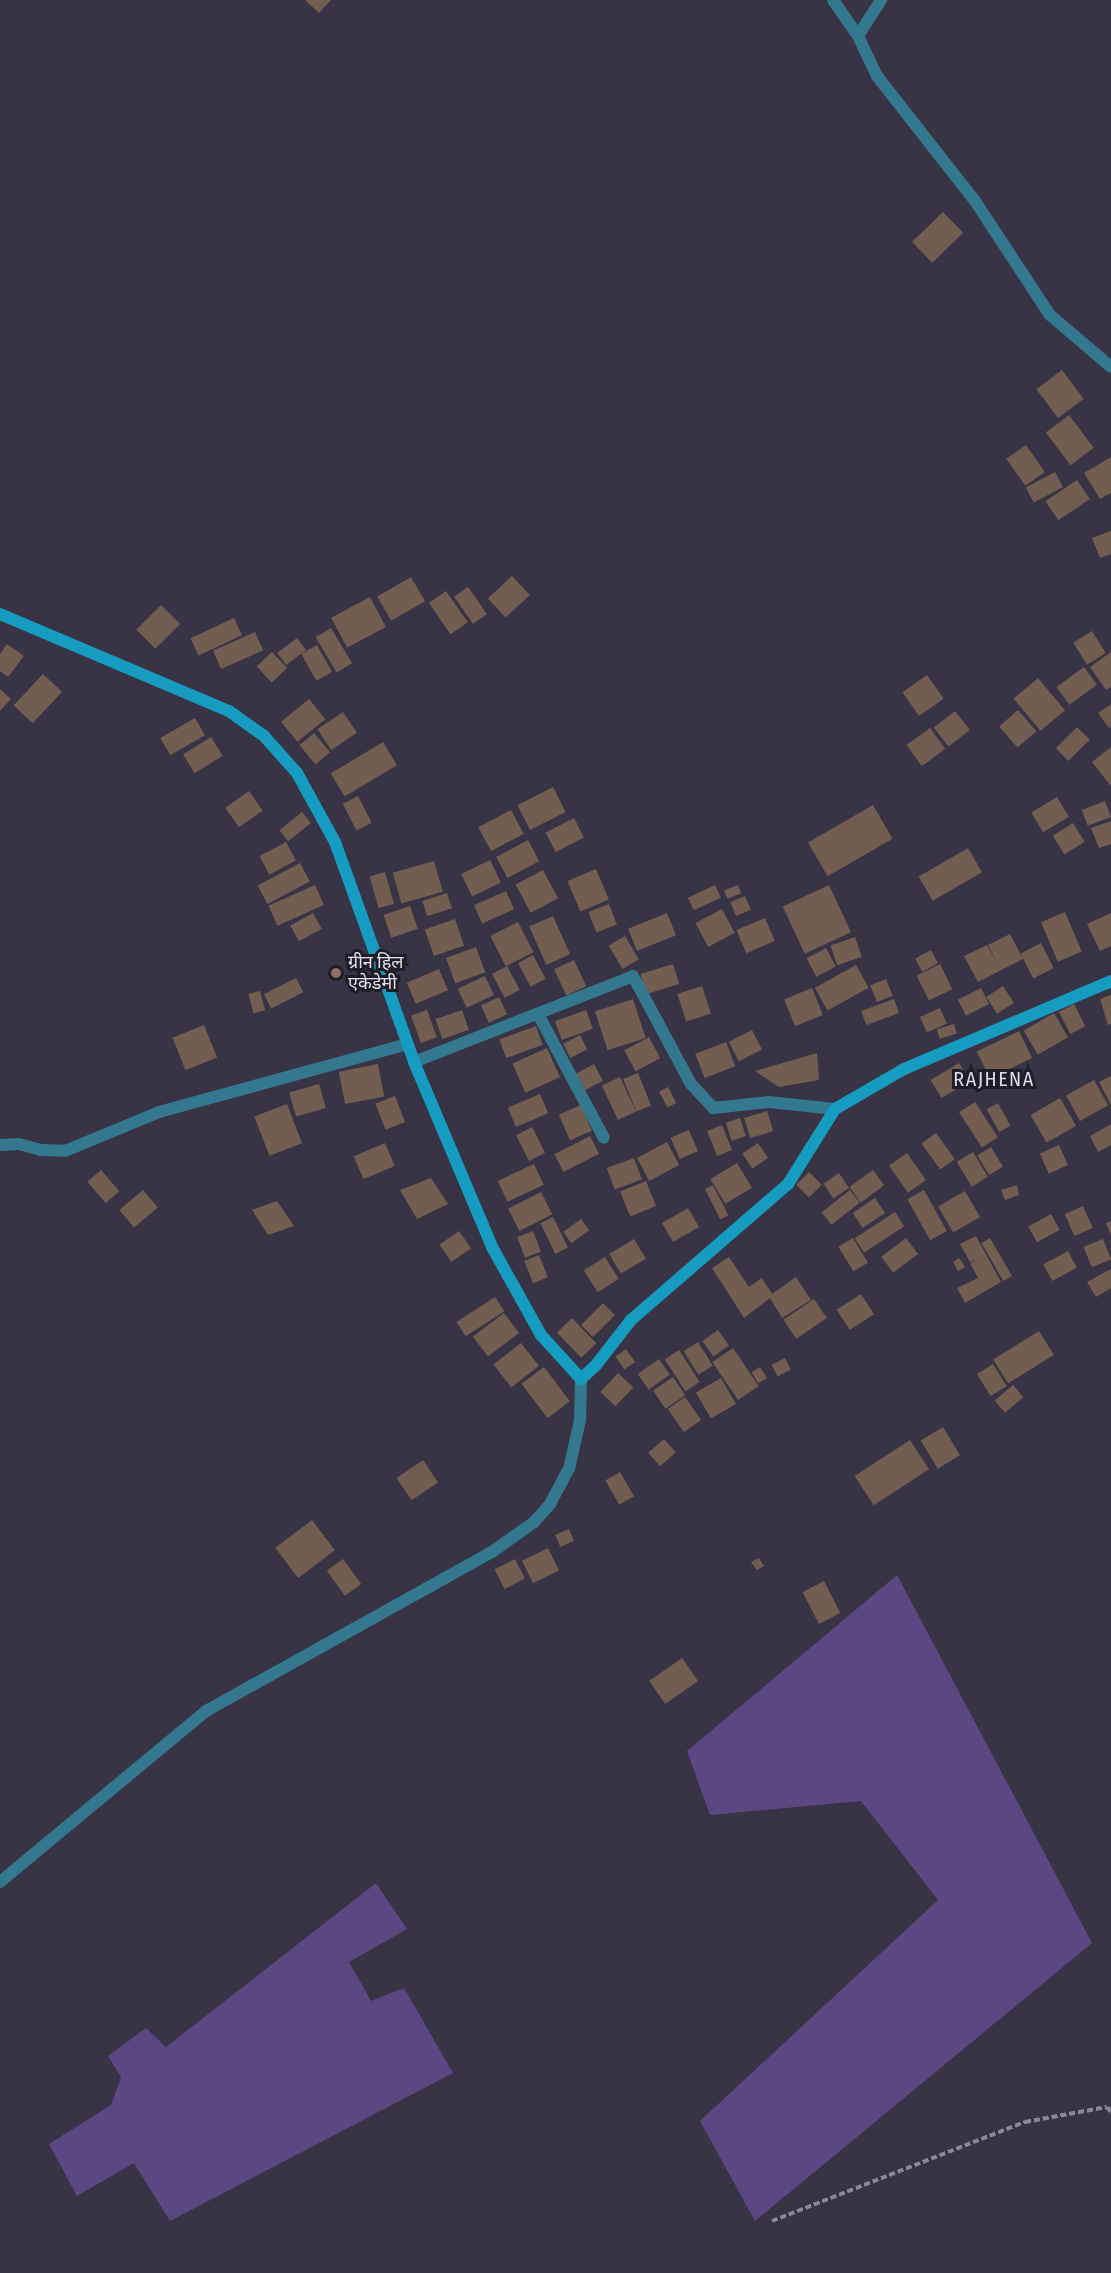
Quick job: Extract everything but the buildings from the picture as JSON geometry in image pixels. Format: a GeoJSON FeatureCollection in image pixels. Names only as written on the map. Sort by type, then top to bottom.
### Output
{"type":"FeatureCollection","features":[{"type":"Feature","properties":{"kind":"street"},"geometry":{"type":"LineString","coordinates":[[833,0],[858,36],[877,76],[975,201],[1050,315],[1111,367]]}},
{"type":"Feature","properties":{"kind":"street"},"geometry":{"type":"LineString","coordinates":[[858,36],[881,0]]}},
{"type":"Feature","properties":{"kind":"street"},"geometry":{"type":"LineString","coordinates":[[0,614],[213,703],[247,722],[279,752],[308,789],[335,842],[407,1044],[492,1247],[541,1335],[581,1379]]}},
{"type":"Feature","properties":{"kind":"street"},"geometry":{"type":"LineString","coordinates":[[414,1062],[633,976],[691,1084],[713,1108],[769,1102],[835,1109]]}},
{"type":"Feature","properties":{"kind":"street"},"geometry":{"type":"LineString","coordinates":[[0,1882],[102,1793],[206,1711],[492,1552],[534,1522],[550,1504],[569,1469],[580,1420],[581,1379],[631,1320],[788,1184],[835,1109],[904,1069],[1111,981]]}},
{"type":"Feature","properties":{"kind":"street"},"geometry":{"type":"LineString","coordinates":[[538,1014],[604,1138]]}},
{"type":"Feature","properties":{"kind":"street"},"geometry":{"type":"LineString","coordinates":[[0,1145],[20,1144],[41,1150],[64,1151],[197,1100],[407,1044]]}},
{"type":"Feature","properties":{"kind":"path"},"geometry":{"type":"LineString","coordinates":[[772,2222],[1025,2122],[1107,2108],[1111,2112]]}},
{"type":"Feature","properties":{"kind":"shaded area"},"geometry":{"type":"Polygon","coordinates":[[[897,1575],[1092,1943],[755,2221],[700,2121],[938,1900],[861,1801],[710,1815],[687,1751],[897,1575]]]}},
{"type":"Feature","properties":{"kind":"shaded area"},"geometry":{"type":"Polygon","coordinates":[[[376,1883],[407,1929],[349,1962],[371,2001],[404,1988],[453,2073],[170,2221],[134,2163],[77,2196],[49,2144],[111,2105],[121,2077],[108,2056],[146,2028],[166,2047],[376,1883]]]}},
{"type":"Feature","properties":{"kind":"place","name":"ग्रीन हिल एकेडेमी"},"geometry":{"type":"Point","coordinates":[336,973]}},
{"type":"Feature","properties":{"kind":"district","name":"RAJHENA"},"geometry":{"type":"Point","coordinates":[994,1079]}}]}
